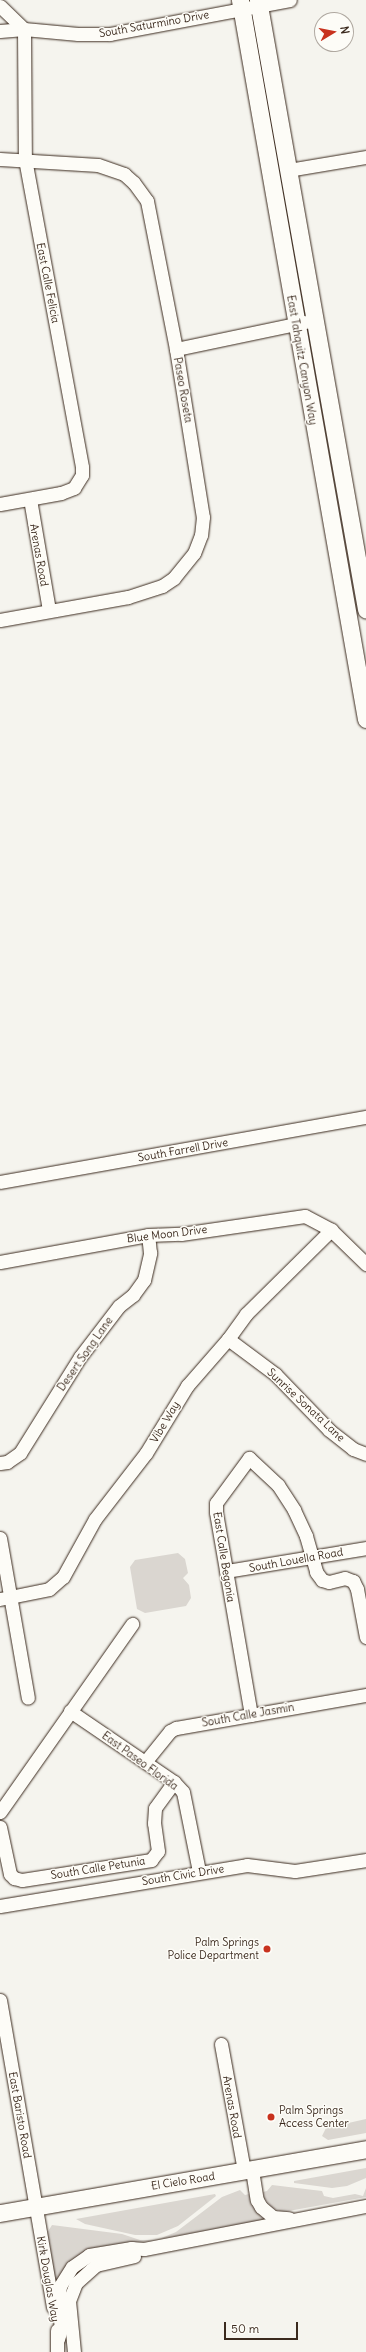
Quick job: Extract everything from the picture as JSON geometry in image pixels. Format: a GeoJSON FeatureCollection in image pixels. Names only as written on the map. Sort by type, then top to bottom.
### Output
{"type":"FeatureCollection","features":[{"type":"Feature","properties":{"kind":"main road","name":"East Tahquitz Canyon Way"},"geometry":{"type":"LineString","coordinates":[[259,3],[366,609]]}},
{"type":"Feature","properties":{"kind":"main road","name":"East Tahquitz Canyon Way"},"geometry":{"type":"LineString","coordinates":[[240,4],[366,719]]}},
{"type":"Feature","properties":{"kind":"main road","name":"El Cielo Road"},"geometry":{"type":"LineString","coordinates":[[0,2213],[366,2149]]}},
{"type":"Feature","properties":{"kind":"street","name":"South Saturmino Drive"},"geometry":{"type":"LineString","coordinates":[[0,31],[24,29],[78,34],[110,34],[240,4],[290,0]]}},
{"type":"Feature","properties":{"kind":"street"},"geometry":{"type":"LineString","coordinates":[[0,6],[24,29]]}},
{"type":"Feature","properties":{"kind":"street","name":"East Calle Felicia"},"geometry":{"type":"LineString","coordinates":[[24,29],[25,159],[82,467],[82,475],[74,488],[30,499]]}},
{"type":"Feature","properties":{"kind":"street"},"geometry":{"type":"LineString","coordinates":[[288,170],[366,157]]}},
{"type":"Feature","properties":{"kind":"street","name":"Paseo Roseta"},"geometry":{"type":"LineString","coordinates":[[0,159],[25,159],[98,165],[114,170],[134,183],[144,195],[151,213],[202,499],[201,535],[194,553],[174,578],[162,586],[144,594],[0,620]]}},
{"type":"Feature","properties":{"kind":"street"},"geometry":{"type":"LineString","coordinates":[[176,349],[315,320]]}},
{"type":"Feature","properties":{"kind":"street"},"geometry":{"type":"LineString","coordinates":[[0,504],[30,499]]}},
{"type":"Feature","properties":{"kind":"street","name":"Arenas Road"},"geometry":{"type":"LineString","coordinates":[[30,499],[49,610]]}},
{"type":"Feature","properties":{"kind":"street"},"geometry":{"type":"LineString","coordinates":[[348,617],[366,614]]}},
{"type":"Feature","properties":{"kind":"street","name":"South Farrell Drive"},"geometry":{"type":"LineString","coordinates":[[0,1182],[366,1117]]}},
{"type":"Feature","properties":{"kind":"street","name":"Blue Moon Drive"},"geometry":{"type":"LineString","coordinates":[[0,1262],[148,1235],[181,1234],[305,1216],[331,1230],[366,1264]]}},
{"type":"Feature","properties":{"kind":"street","name":"Vibe Way"},"geometry":{"type":"LineString","coordinates":[[6,1598],[49,1590],[63,1577],[95,1519],[146,1453],[187,1386],[228,1339],[246,1314],[331,1230]]}},
{"type":"Feature","properties":{"kind":"street","name":"Desert Song Lane"},"geometry":{"type":"LineString","coordinates":[[0,1463],[7,1462],[20,1452],[80,1358],[119,1306],[133,1295],[144,1280],[150,1253],[148,1235]]}},
{"type":"Feature","properties":{"kind":"street","name":"Sunrise Sonata Lane"},"geometry":{"type":"LineString","coordinates":[[228,1339],[275,1374],[330,1430],[353,1448],[366,1454]]}},
{"type":"Feature","properties":{"kind":"street","name":"East Calle Begonia"},"geometry":{"type":"LineString","coordinates":[[251,1715],[226,1572],[216,1502],[249,1458],[278,1485],[297,1516],[312,1557]]}},
{"type":"Feature","properties":{"kind":"street"},"geometry":{"type":"LineString","coordinates":[[0,1538],[6,1598],[28,1698]]}},
{"type":"Feature","properties":{"kind":"street","name":"South Louella Road"},"geometry":{"type":"LineString","coordinates":[[226,1572],[366,1548]]}},
{"type":"Feature","properties":{"kind":"street"},"geometry":{"type":"LineString","coordinates":[[312,1557],[316,1572],[322,1580],[329,1582],[345,1578],[353,1581],[358,1589],[366,1637]]}},
{"type":"Feature","properties":{"kind":"street"},"geometry":{"type":"LineString","coordinates":[[0,1812],[132,1624]]}},
{"type":"Feature","properties":{"kind":"street","name":"South Calle Jasmin"},"geometry":{"type":"LineString","coordinates":[[145,1762],[170,1730],[366,1695]]}},
{"type":"Feature","properties":{"kind":"street","name":"East Paseo Florida"},"geometry":{"type":"LineString","coordinates":[[70,1711],[174,1782],[186,1799],[199,1871]]}},
{"type":"Feature","properties":{"kind":"street","name":"South Calle Petunia"},"geometry":{"type":"LineString","coordinates":[[0,1827],[10,1874],[14,1878],[22,1880],[150,1860],[158,1851],[154,1823],[155,1808],[174,1782]]}},
{"type":"Feature","properties":{"kind":"street","name":"South Civic Drive"},"geometry":{"type":"LineString","coordinates":[[0,1906],[199,1871],[248,1865],[295,1871],[366,1860]]}},
{"type":"Feature","properties":{"kind":"street","name":"East Baristo Road"},"geometry":{"type":"LineString","coordinates":[[0,2000],[36,2206]]}},
{"type":"Feature","properties":{"kind":"street","name":"Arenas Road"},"geometry":{"type":"LineString","coordinates":[[221,2044],[248,2170],[257,2200],[266,2213],[282,2218],[306,2217]]}},
{"type":"Feature","properties":{"kind":"street","name":"Kirk Douglas Way"},"geometry":{"type":"LineString","coordinates":[[36,2206],[58,2345]]}},
{"type":"Feature","properties":{"kind":"street"},"geometry":{"type":"LineString","coordinates":[[58,2345],[61,2329],[58,2294],[63,2278],[72,2267],[96,2254],[131,2248],[144,2249],[366,2206]]}},
{"type":"Feature","properties":{"kind":"street"},"geometry":{"type":"LineString","coordinates":[[74,2352],[69,2301],[76,2283],[96,2265],[133,2256],[144,2249]]}},
{"type":"Feature","properties":{"kind":"shaded area"},"geometry":{"type":"Polygon","coordinates":[[[178,1553],[185,1559],[188,1573],[183,1578],[189,1585],[191,1598],[186,1606],[145,1613],[137,1609],[130,1567],[135,1560],[178,1553]]]}},
{"type":"Feature","properties":{"kind":"shaded area"},"geometry":{"type":"Polygon","coordinates":[[[366,2119],[366,2133],[328,2140],[322,2136],[326,2128],[366,2119]]]}},
{"type":"Feature","properties":{"kind":"shaded area"},"geometry":{"type":"Polygon","coordinates":[[[366,2168],[366,2178],[347,2186],[332,2188],[294,2183],[294,2181],[366,2168]]]}},
{"type":"Feature","properties":{"kind":"shaded area"},"geometry":{"type":"Polygon","coordinates":[[[272,2185],[322,2191],[324,2196],[333,2198],[355,2194],[363,2196],[366,2188],[366,2197],[283,2212],[272,2208],[264,2198],[263,2192],[267,2191],[272,2185]]]}},
{"type":"Feature","properties":{"kind":"shaded area"},"geometry":{"type":"Polygon","coordinates":[[[240,2190],[245,2195],[249,2194],[251,2204],[264,2220],[159,2239],[176,2232],[222,2197],[240,2190]]]}},
{"type":"Feature","properties":{"kind":"shaded area"},"geometry":{"type":"Polygon","coordinates":[[[215,2194],[216,2196],[178,2226],[157,2235],[135,2235],[85,2224],[76,2219],[215,2194]]]}},
{"type":"Feature","properties":{"kind":"shaded area"},"geometry":{"type":"Polygon","coordinates":[[[52,2225],[122,2234],[140,2240],[154,2240],[94,2250],[54,2293],[47,2233],[52,2225]]]}},
{"type":"Feature","properties":{"kind":"place","name":"Palm Springs Police Department"},"geometry":{"type":"Point","coordinates":[267,1949]}},
{"type":"Feature","properties":{"kind":"place","name":"Palm Springs Access Center"},"geometry":{"type":"Point","coordinates":[271,2117]}}]}
